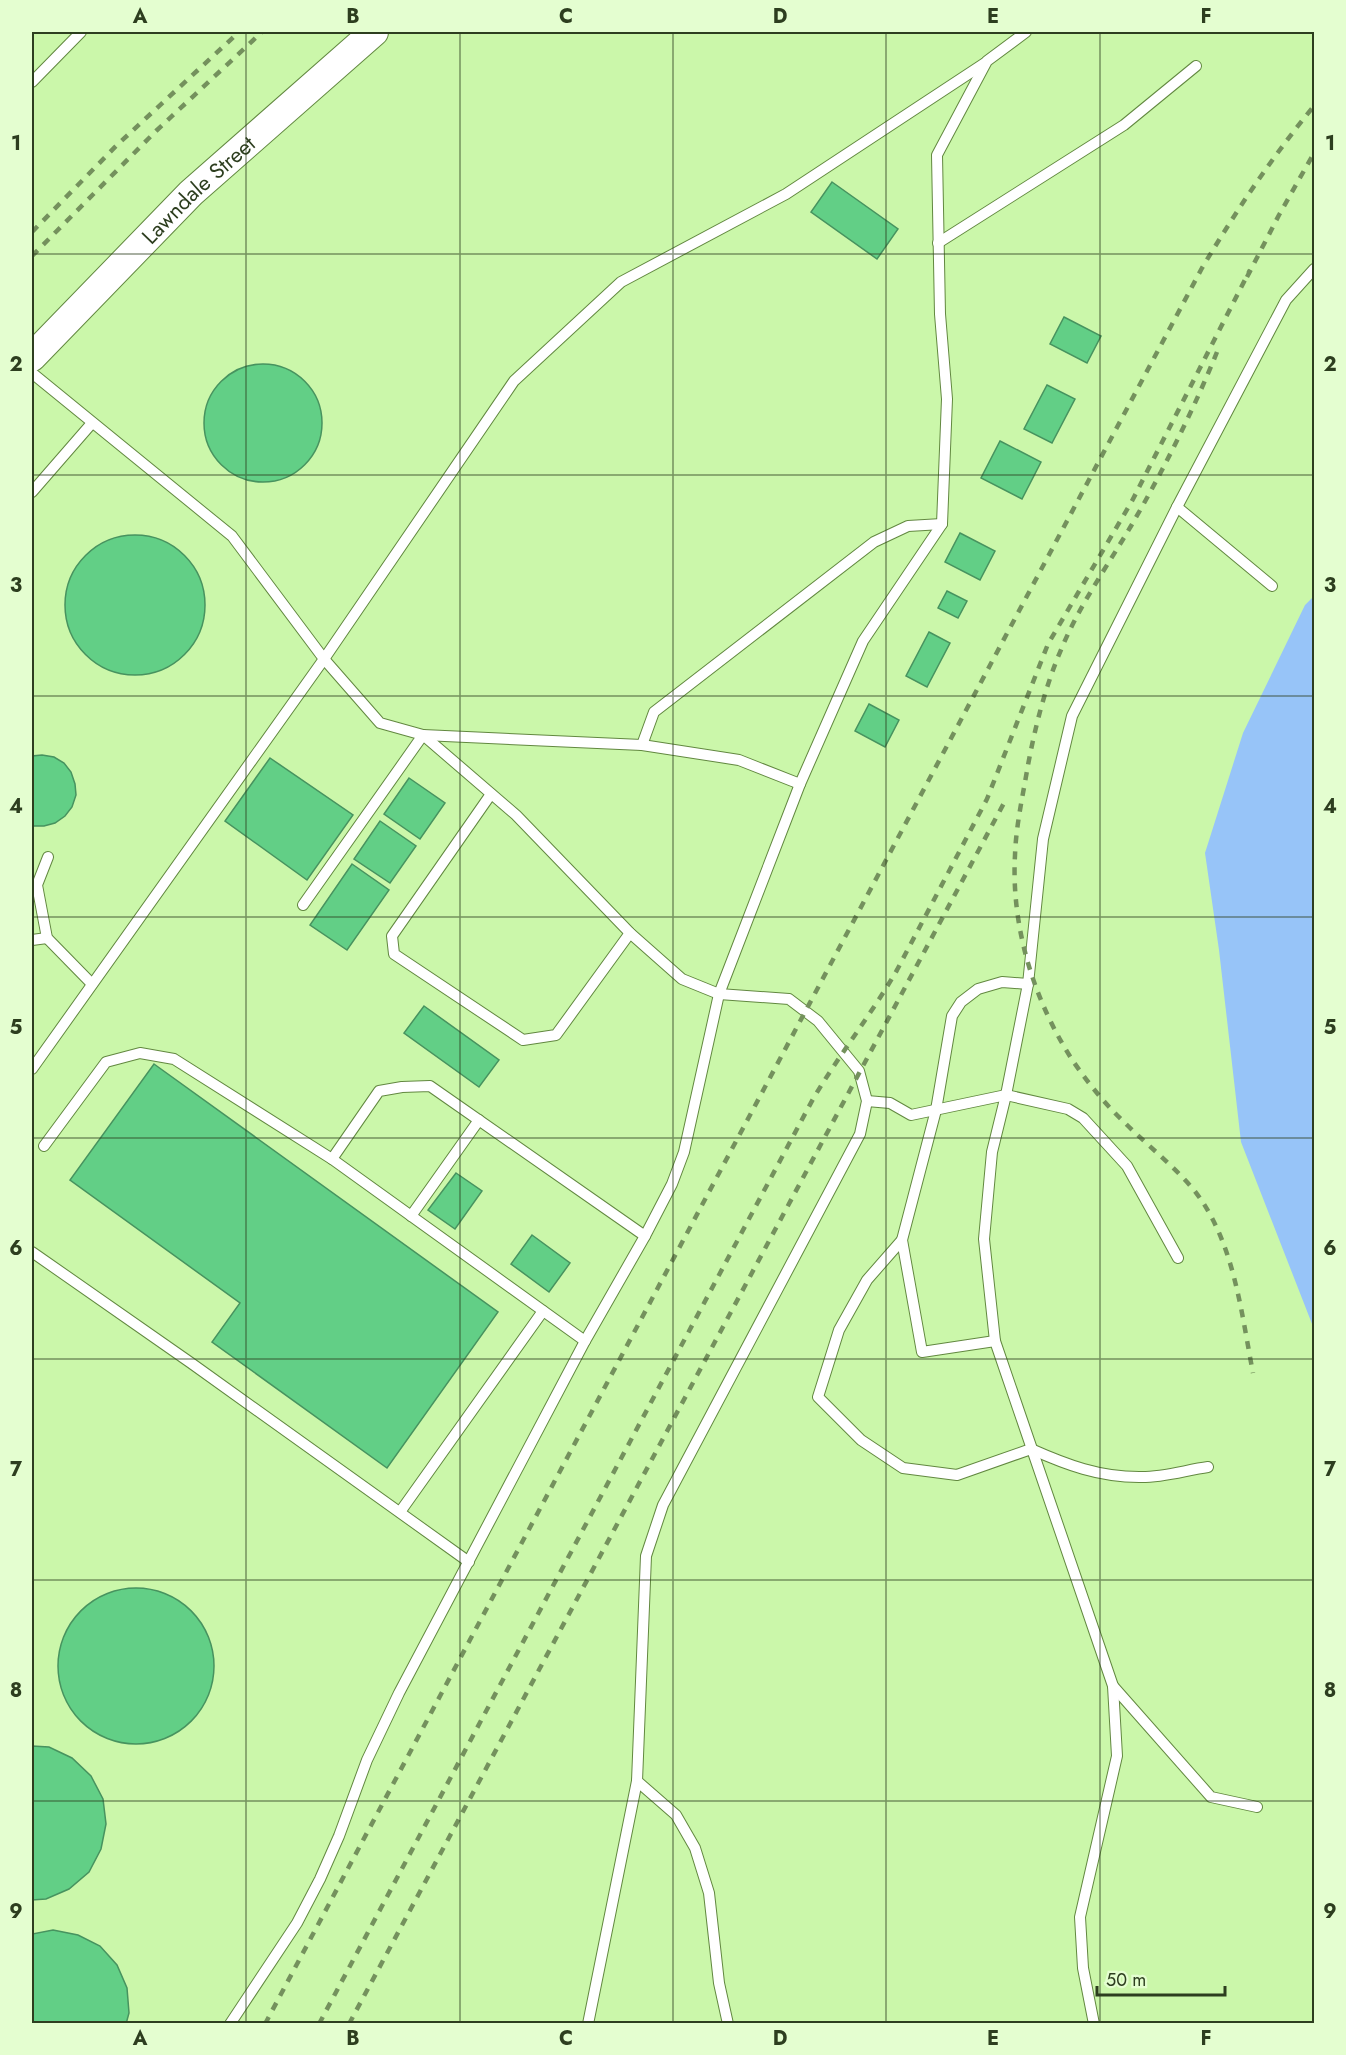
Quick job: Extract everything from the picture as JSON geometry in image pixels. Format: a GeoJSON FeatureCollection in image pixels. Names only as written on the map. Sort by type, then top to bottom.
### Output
{"type":"FeatureCollection","features":[{"type":"Feature","properties":{"kind":"main road","name":"Lawndale Street"},"geometry":{"type":"LineString","coordinates":[[32,357],[191,193],[374,32]]}},
{"type":"Feature","properties":{"kind":"lane"},"geometry":{"type":"LineString","coordinates":[[32,82],[81,32]]}},
{"type":"Feature","properties":{"kind":"lane"},"geometry":{"type":"LineString","coordinates":[[32,1070],[324,659],[514,381],[621,282],[786,194],[987,61],[1026,32]]}},
{"type":"Feature","properties":{"kind":"lane"},"geometry":{"type":"LineString","coordinates":[[230,2024],[297,1923],[320,1879],[376,1741],[399,1693],[585,1341],[672,1184],[684,1152],[719,994],[800,784],[863,641],[942,524],[947,399],[940,314],[937,155],[987,61]]}},
{"type":"Feature","properties":{"kind":"lane"},"geometry":{"type":"LineString","coordinates":[[938,243],[1124,124],[1196,66]]}},
{"type":"Feature","properties":{"kind":"lane"},"geometry":{"type":"LineString","coordinates":[[1094,2024],[1083,1968],[1080,1917],[1117,1756],[1113,1686],[995,1341],[984,1239],[992,1152],[1028,984],[1044,839],[1072,716],[1177,507],[1286,300],[1314,268]]}},
{"type":"Feature","properties":{"kind":"lane"},"geometry":{"type":"LineString","coordinates":[[32,373],[232,536],[324,659],[380,723],[423,735],[642,745],[739,760],[800,784]]}},
{"type":"Feature","properties":{"kind":"lane"},"geometry":{"type":"LineString","coordinates":[[32,492],[93,423]]}},
{"type":"Feature","properties":{"kind":"lane"},"geometry":{"type":"LineString","coordinates":[[1177,507],[1272,586]]}},
{"type":"Feature","properties":{"kind":"lane"},"geometry":{"type":"LineString","coordinates":[[642,745],[654,712],[874,542],[908,526],[942,524]]}},
{"type":"Feature","properties":{"kind":"lane"},"geometry":{"type":"LineString","coordinates":[[423,735],[516,815],[630,933],[682,979],[719,994],[789,999],[819,1021],[859,1071],[867,1101],[860,1134],[663,1505],[646,1556],[638,1781],[588,2024]]}},
{"type":"Feature","properties":{"kind":"lane"},"geometry":{"type":"LineString","coordinates":[[303,905],[423,735]]}},
{"type":"Feature","properties":{"kind":"lane"},"geometry":{"type":"LineString","coordinates":[[491,794],[392,936],[394,954],[523,1040],[556,1035],[630,933]]}},
{"type":"Feature","properties":{"kind":"lane"},"geometry":{"type":"LineString","coordinates":[[48,857],[37,885],[47,938],[92,984]]}},
{"type":"Feature","properties":{"kind":"lane"},"geometry":{"type":"LineString","coordinates":[[32,940],[47,938]]}},
{"type":"Feature","properties":{"kind":"lane"},"geometry":{"type":"LineString","coordinates":[[995,1341],[922,1352],[902,1240],[936,1110],[952,1016],[961,1002],[978,989],[1002,982],[1028,984]]}},
{"type":"Feature","properties":{"kind":"lane"},"geometry":{"type":"LineString","coordinates":[[44,1146],[106,1062],[140,1053],[174,1059],[332,1159],[585,1341]]}},
{"type":"Feature","properties":{"kind":"lane"},"geometry":{"type":"LineString","coordinates":[[332,1159],[379,1090],[430,1086],[645,1236]]}},
{"type":"Feature","properties":{"kind":"lane"},"geometry":{"type":"LineString","coordinates":[[867,1101],[890,1103],[911,1115],[1006,1095],[1060,1106],[1083,1118],[1127,1166],[1178,1258]]}},
{"type":"Feature","properties":{"kind":"lane"},"geometry":{"type":"LineString","coordinates":[[411,1216],[479,1120]]}},
{"type":"Feature","properties":{"kind":"lane"},"geometry":{"type":"LineString","coordinates":[[902,1240],[867,1280],[839,1330],[818,1397],[861,1440],[903,1468],[957,1475],[1031,1449],[1062,1463],[1097,1474],[1141,1478],[1208,1467]]}},
{"type":"Feature","properties":{"kind":"lane"},"geometry":{"type":"LineString","coordinates":[[32,1252],[469,1562]]}},
{"type":"Feature","properties":{"kind":"lane"},"geometry":{"type":"LineString","coordinates":[[400,1512],[543,1311]]}},
{"type":"Feature","properties":{"kind":"lane"},"geometry":{"type":"LineString","coordinates":[[1113,1686],[1211,1797],[1257,1807]]}},
{"type":"Feature","properties":{"kind":"lane"},"geometry":{"type":"LineString","coordinates":[[638,1781],[676,1815],[695,1848],[709,1893],[719,1983],[728,2024]]}},
{"type":"Feature","properties":{"kind":"water"},"geometry":{"type":"Polygon","coordinates":[[[1314,596],[1314,1329],[1241,1142],[1219,950],[1205,853],[1243,733],[1305,605],[1314,596]]]}},
{"type":"Feature","properties":{"kind":"building"},"geometry":{"type":"Polygon","coordinates":[[[832,182],[898,229],[877,259],[811,212],[832,182]]]}},
{"type":"Feature","properties":{"kind":"building"},"geometry":{"type":"Polygon","coordinates":[[[1064,317],[1101,336],[1087,363],[1050,344],[1064,317]]]}},
{"type":"Feature","properties":{"kind":"building"},"geometry":{"type":"Polygon","coordinates":[[[263,364],[286,369],[305,381],[317,400],[322,423],[317,446],[305,465],[286,477],[263,482],[240,477],[221,465],[209,446],[204,423],[209,400],[221,381],[240,369],[263,364]]]}},
{"type":"Feature","properties":{"kind":"building"},"geometry":{"type":"Polygon","coordinates":[[[1047,385],[1075,399],[1052,443],[1024,429],[1047,385]]]}},
{"type":"Feature","properties":{"kind":"building"},"geometry":{"type":"Polygon","coordinates":[[[1000,441],[1041,462],[1022,499],[981,478],[1000,441]]]}},
{"type":"Feature","properties":{"kind":"building"},"geometry":{"type":"Polygon","coordinates":[[[960,533],[995,551],[980,580],[945,562],[960,533]]]}},
{"type":"Feature","properties":{"kind":"building"},"geometry":{"type":"Polygon","coordinates":[[[135,535],[162,540],[185,555],[200,578],[205,605],[200,632],[185,655],[162,670],[135,675],[108,670],[85,655],[70,632],[65,605],[70,578],[85,555],[108,540],[135,535]]]}},
{"type":"Feature","properties":{"kind":"building"},"geometry":{"type":"Polygon","coordinates":[[[947,591],[967,601],[958,618],[938,608],[947,591]]]}},
{"type":"Feature","properties":{"kind":"building"},"geometry":{"type":"Polygon","coordinates":[[[929,632],[950,643],[927,687],[906,676],[929,632]]]}},
{"type":"Feature","properties":{"kind":"building"},"geometry":{"type":"Polygon","coordinates":[[[869,704],[899,720],[885,747],[855,731],[869,704]]]}},
{"type":"Feature","properties":{"kind":"building"},"geometry":{"type":"Polygon","coordinates":[[[32,756],[54,757],[64,763],[71,772],[76,795],[72,807],[65,816],[55,823],[33,826],[32,756]]]}},
{"type":"Feature","properties":{"kind":"building"},"geometry":{"type":"Polygon","coordinates":[[[270,758],[353,815],[307,880],[225,821],[270,758]]]}},
{"type":"Feature","properties":{"kind":"building"},"geometry":{"type":"Polygon","coordinates":[[[409,778],[445,803],[420,839],[384,814],[409,778]]]}},
{"type":"Feature","properties":{"kind":"building"},"geometry":{"type":"Polygon","coordinates":[[[380,821],[416,846],[390,883],[354,859],[380,821]]]}},
{"type":"Feature","properties":{"kind":"building"},"geometry":{"type":"Polygon","coordinates":[[[352,864],[389,890],[347,950],[310,925],[352,864]]]}},
{"type":"Feature","properties":{"kind":"building"},"geometry":{"type":"Polygon","coordinates":[[[424,1006],[499,1060],[479,1087],[404,1033],[424,1006]]]}},
{"type":"Feature","properties":{"kind":"building"},"geometry":{"type":"Polygon","coordinates":[[[154,1064],[498,1312],[387,1468],[212,1342],[240,1303],[70,1180],[154,1064]]]}},
{"type":"Feature","properties":{"kind":"building"},"geometry":{"type":"Polygon","coordinates":[[[456,1173],[482,1191],[455,1229],[428,1210],[456,1173]]]}},
{"type":"Feature","properties":{"kind":"building"},"geometry":{"type":"Polygon","coordinates":[[[532,1235],[570,1263],[549,1292],[511,1264],[532,1235]]]}},
{"type":"Feature","properties":{"kind":"building"},"geometry":{"type":"Polygon","coordinates":[[[136,1588],[166,1594],[191,1611],[208,1636],[214,1666],[208,1696],[191,1721],[166,1738],[136,1744],[106,1738],[81,1721],[64,1696],[58,1666],[64,1636],[81,1611],[106,1594],[136,1588]]]}},
{"type":"Feature","properties":{"kind":"building"},"geometry":{"type":"Polygon","coordinates":[[[32,1746],[49,1747],[72,1758],[91,1776],[103,1799],[106,1824],[101,1849],[89,1872],[69,1889],[46,1899],[32,1900],[32,1746]]]}},
{"type":"Feature","properties":{"kind":"building"},"geometry":{"type":"Polygon","coordinates":[[[53,1930],[78,1935],[100,1946],[117,1965],[127,1988],[129,2013],[126,2024],[32,2024],[32,1934],[53,1930]]]}},
{"type":"Feature","properties":{"kind":"railway"},"geometry":{"type":"LineString","coordinates":[[32,232],[116,146],[239,32]]}},
{"type":"Feature","properties":{"kind":"railway"},"geometry":{"type":"LineString","coordinates":[[32,256],[156,131],[262,32]]}},
{"type":"Feature","properties":{"kind":"railway"},"geometry":{"type":"LineString","coordinates":[[265,2024],[1202,268],[1255,185],[1314,106]]}},
{"type":"Feature","properties":{"kind":"railway"},"geometry":{"type":"LineString","coordinates":[[1247,277],[1314,153]]}},
{"type":"Feature","properties":{"kind":"railway"},"geometry":{"type":"LineString","coordinates":[[319,2024],[813,1099],[897,970],[987,799],[1048,644],[1132,501],[1250,270]]}},
{"type":"Feature","properties":{"kind":"railway"},"geometry":{"type":"LineString","coordinates":[[1217,352],[1166,463],[1078,614],[1051,674],[1034,734],[1020,810],[1015,855],[1015,882],[1021,936],[1028,962],[1036,988],[1059,1038],[1103,1101],[1177,1172],[1208,1210],[1234,1277],[1253,1373]]}},
{"type":"Feature","properties":{"kind":"railway"},"geometry":{"type":"LineString","coordinates":[[349,2024],[1004,803]]}}]}
